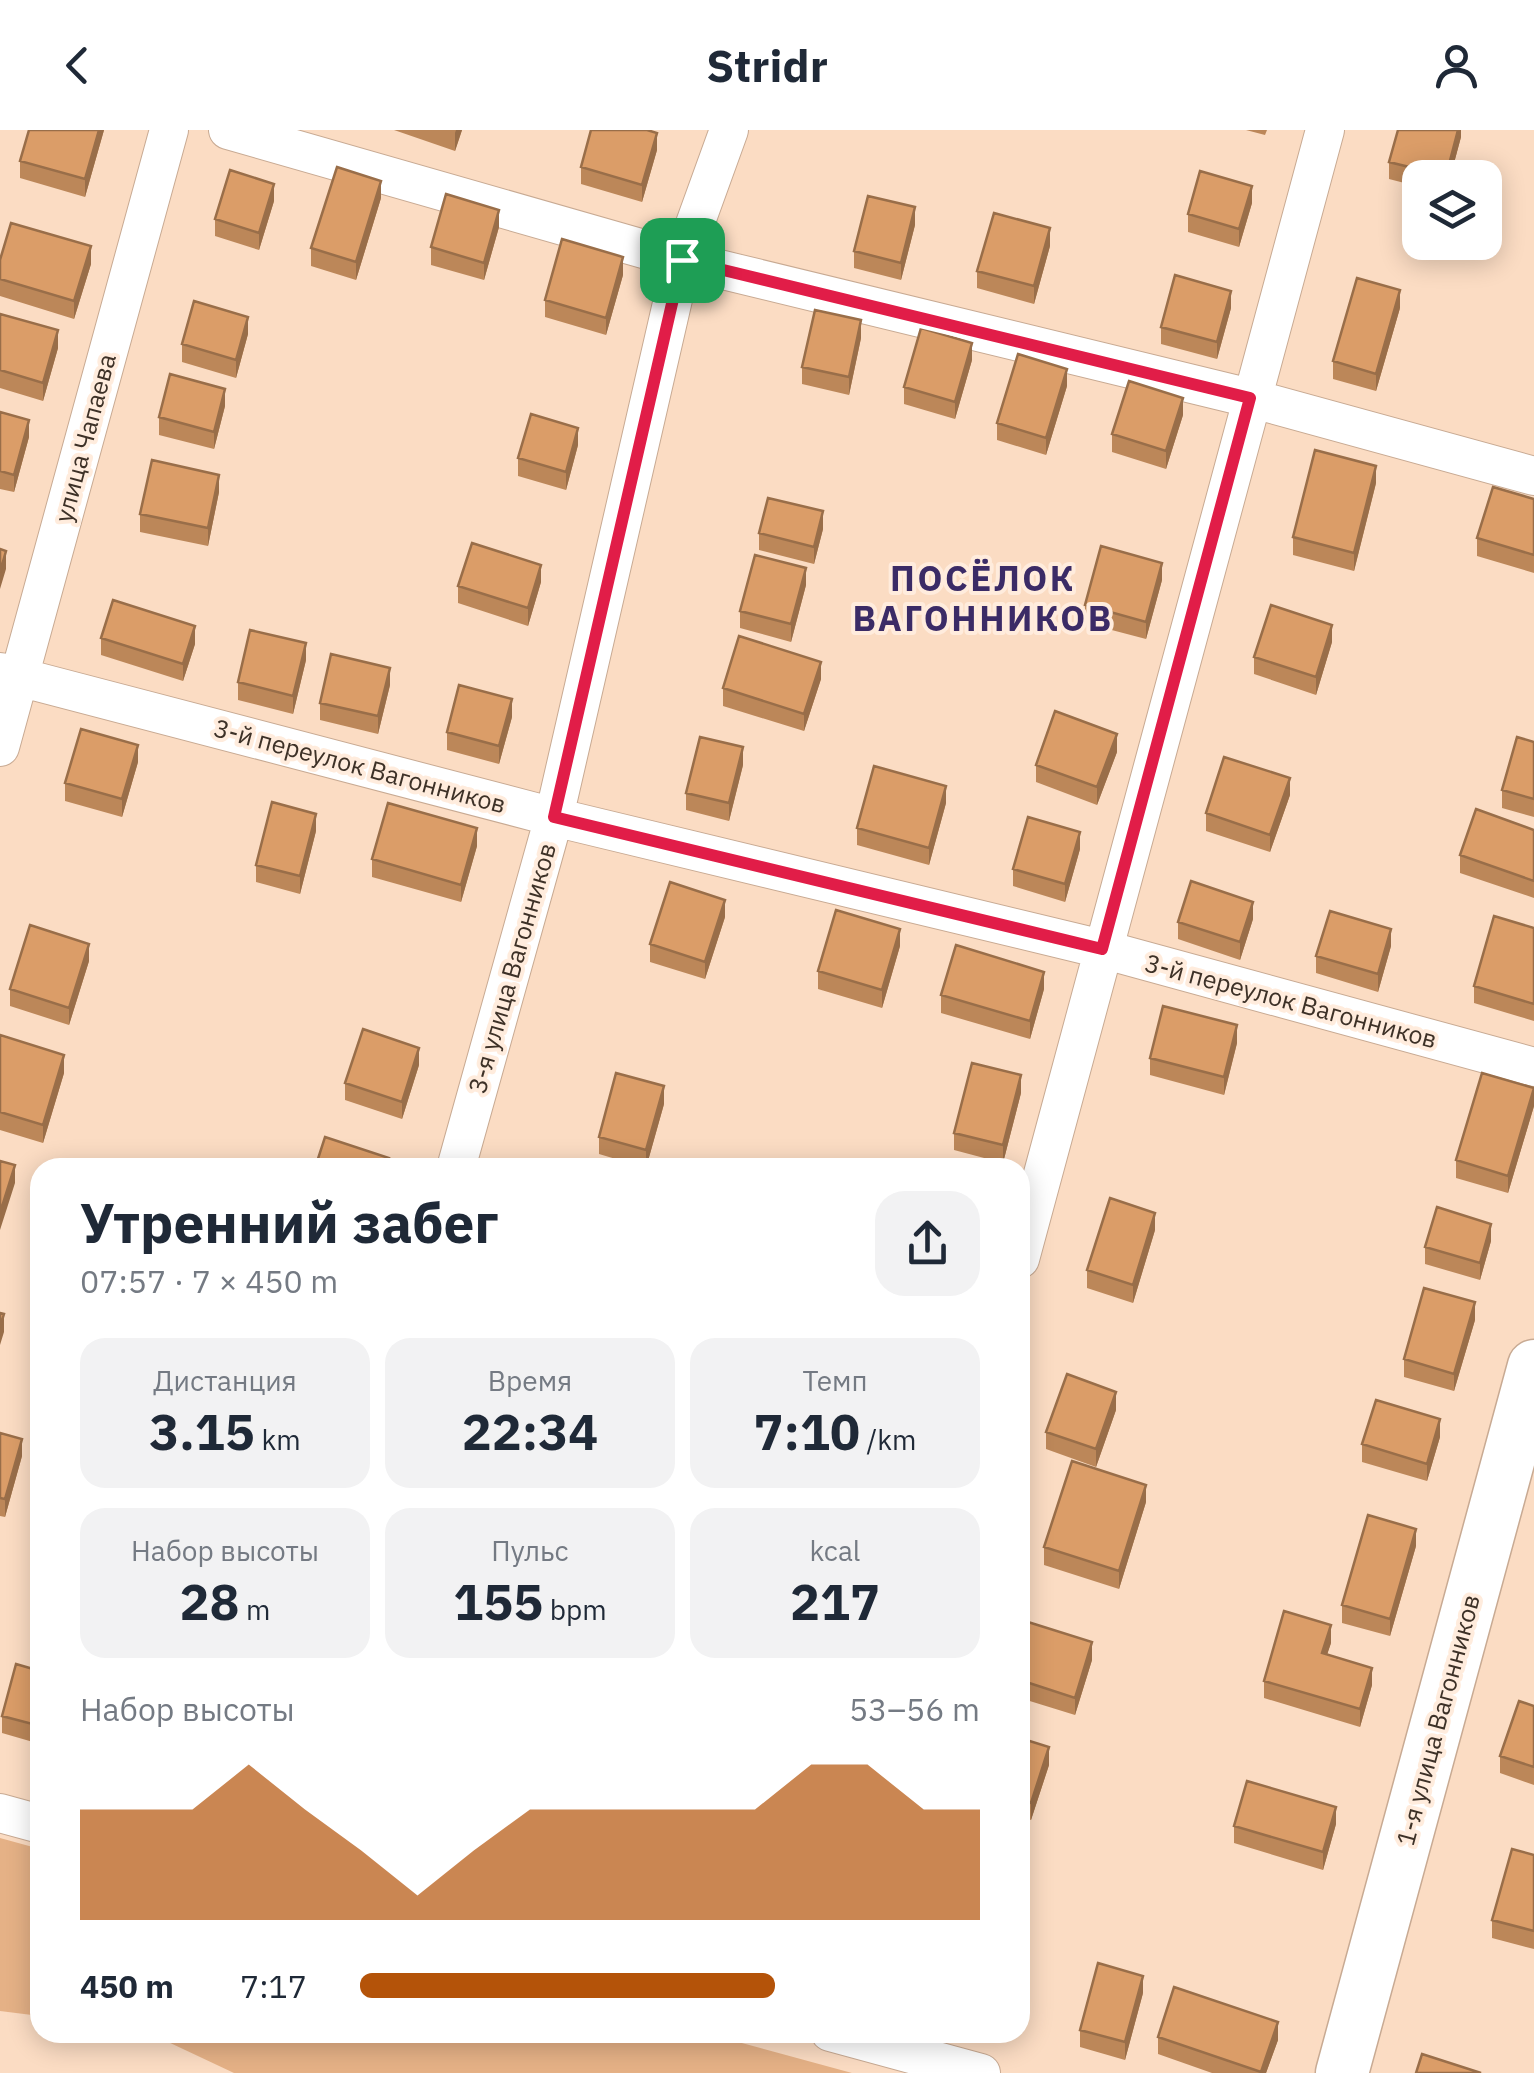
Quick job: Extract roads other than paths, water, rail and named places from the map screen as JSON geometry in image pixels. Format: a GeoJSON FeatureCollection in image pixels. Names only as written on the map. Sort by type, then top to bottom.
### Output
{"type":"FeatureCollection","features":[{"type":"Feature","properties":{"kind":"street","name":"улица Чапаева"},"geometry":{"type":"LineString","coordinates":[[0,746],[9,675],[170,130]]}},
{"type":"Feature","properties":{"kind":"street"},"geometry":{"type":"LineString","coordinates":[[228,130],[682,260],[1250,398],[1534,476]]}},
{"type":"Feature","properties":{"kind":"street","name":"3-я улица Вагонников"},"geometry":{"type":"LineString","coordinates":[[459,1158],[554,817],[682,260],[729,130]]}},
{"type":"Feature","properties":{"kind":"street"},"geometry":{"type":"LineString","coordinates":[[1030,1221],[1325,130]]}},
{"type":"Feature","properties":{"kind":"street","name":"3-й переулок Вагонников"},"geometry":{"type":"LineString","coordinates":[[9,675],[554,817],[1102,949],[1534,1067]]}},
{"type":"Feature","properties":{"kind":"street","name":"1-я улица Вагонников"},"geometry":{"type":"LineString","coordinates":[[1342,2073],[1534,1366]]}},
{"type":"Feature","properties":{"kind":"street"},"geometry":{"type":"LineString","coordinates":[[0,1813],[30,1821]]}},
{"type":"Feature","properties":{"kind":"street"},"geometry":{"type":"LineString","coordinates":[[871,2043],[981,2073]]}},
{"type":"Feature","properties":{"kind":"district","name":"ПОСЁЛОК ВАГОННИКОВ"},"geometry":{"type":"Point","coordinates":[983,599]}}]}
